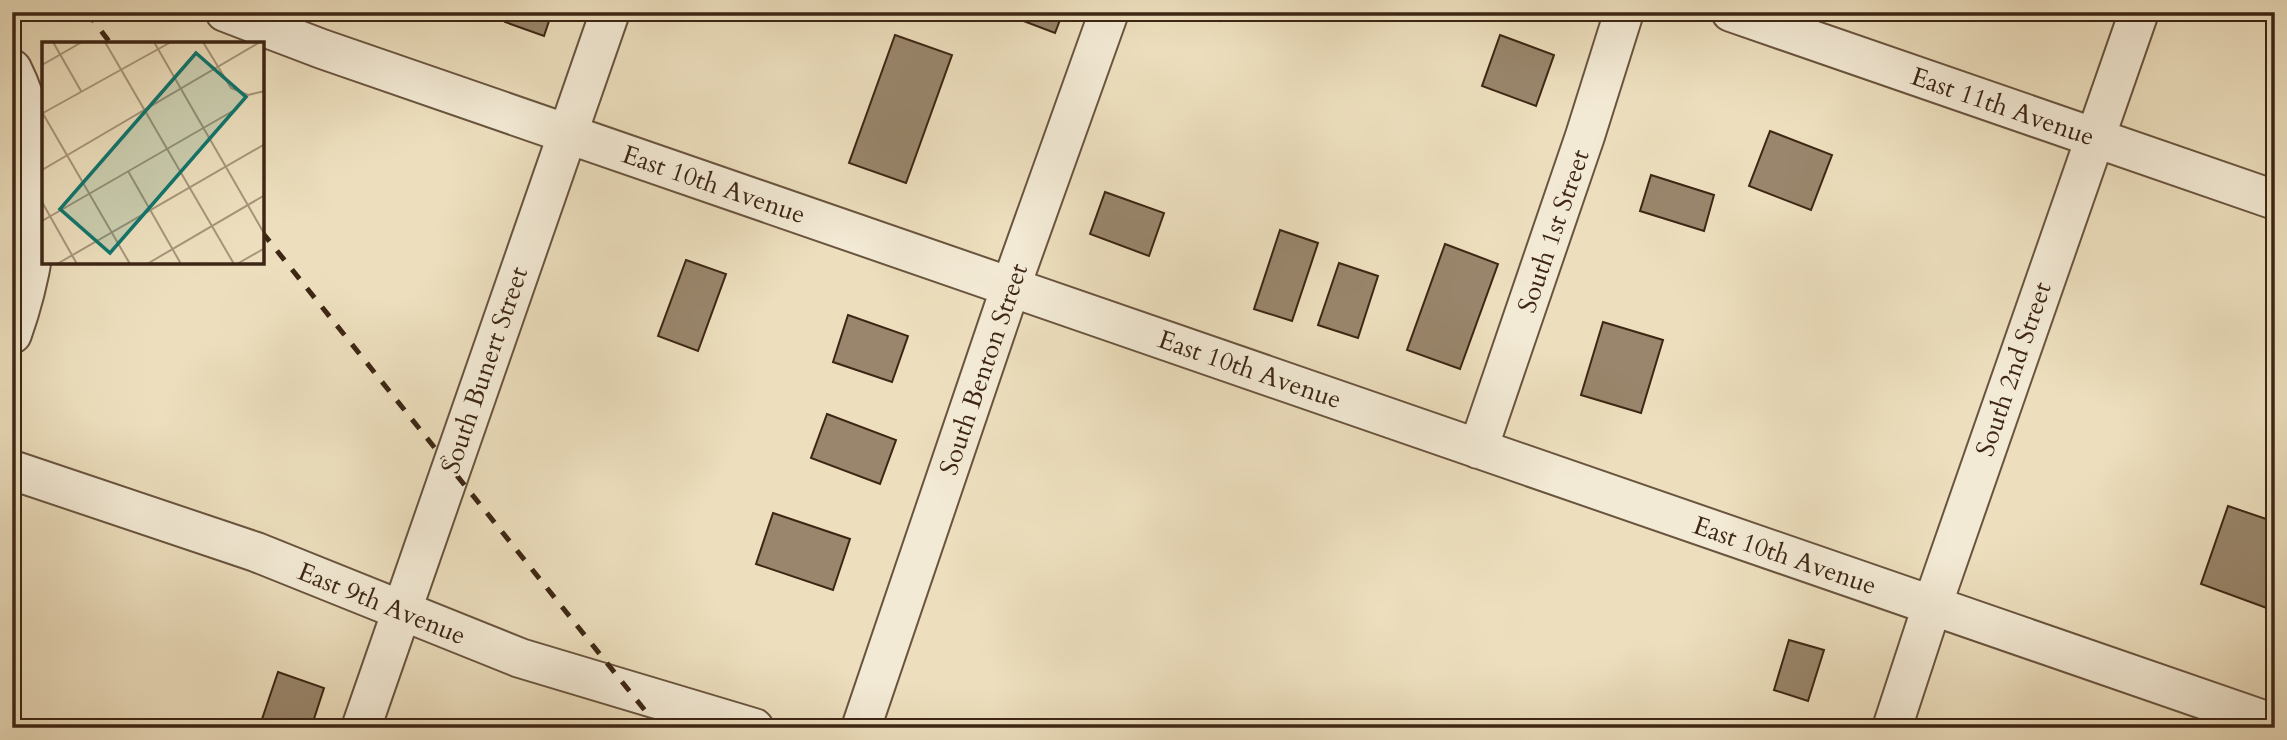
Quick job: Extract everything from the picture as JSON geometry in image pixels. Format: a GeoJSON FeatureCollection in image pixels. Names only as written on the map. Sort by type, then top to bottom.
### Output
{"type":"FeatureCollection","features":[{"type":"Feature","properties":{"kind":"street","name":"East 10th Avenue"},"geometry":{"type":"LineString","coordinates":[[225,12],[322,49],[2275,724]]}},
{"type":"Feature","properties":{"kind":"street","name":"South Bunert Street"},"geometry":{"type":"LineString","coordinates":[[361,728],[610,12]]}},
{"type":"Feature","properties":{"kind":"street","name":"South Benton Street"},"geometry":{"type":"LineString","coordinates":[[861,728],[1011,286],[1109,12]]}},
{"type":"Feature","properties":{"kind":"street","name":"South 1st Street"},"geometry":{"type":"LineString","coordinates":[[1478,449],[1585,136],[1624,12]]}},
{"type":"Feature","properties":{"kind":"street","name":"East 11th Avenue"},"geometry":{"type":"LineString","coordinates":[[1731,12],[2275,200]]}},
{"type":"Feature","properties":{"kind":"street","name":"South 2nd Street"},"geometry":{"type":"LineString","coordinates":[[1892,728],[2139,12]]}},
{"type":"Feature","properties":{"kind":"street"},"geometry":{"type":"LineString","coordinates":[[12,334],[21,310],[32,262],[38,191],[33,140],[16,77]]}},
{"type":"Feature","properties":{"kind":"street","name":"East 9th Avenue"},"geometry":{"type":"LineString","coordinates":[[12,470],[256,552],[520,659],[754,728]]}},
{"type":"Feature","properties":{"kind":"building"},"geometry":{"type":"Polygon","coordinates":[[[508,12],[552,12],[544,36],[505,22],[508,12]]]}},
{"type":"Feature","properties":{"kind":"building"},"geometry":{"type":"Polygon","coordinates":[[[1005,12],[1063,12],[1055,33],[1005,12]]]}},
{"type":"Feature","properties":{"kind":"building"},"geometry":{"type":"Polygon","coordinates":[[[1197,12],[1222,12],[1219,21],[1197,12]]]}},
{"type":"Feature","properties":{"kind":"building"},"geometry":{"type":"Polygon","coordinates":[[[895,35],[952,55],[906,183],[849,163],[895,35]]]}},
{"type":"Feature","properties":{"kind":"building"},"geometry":{"type":"Polygon","coordinates":[[[1500,35],[1554,55],[1536,106],[1482,86],[1500,35]]]}},
{"type":"Feature","properties":{"kind":"building"},"geometry":{"type":"Polygon","coordinates":[[[1770,131],[1832,155],[1811,210],[1749,186],[1770,131]]]}},
{"type":"Feature","properties":{"kind":"building"},"geometry":{"type":"Polygon","coordinates":[[[1651,175],[1714,195],[1704,231],[1640,211],[1651,175]]]}},
{"type":"Feature","properties":{"kind":"building"},"geometry":{"type":"Polygon","coordinates":[[[1105,192],[1164,213],[1149,256],[1090,234],[1105,192]]]}},
{"type":"Feature","properties":{"kind":"building"},"geometry":{"type":"Polygon","coordinates":[[[1280,230],[1318,243],[1292,321],[1254,309],[1280,230]]]}},
{"type":"Feature","properties":{"kind":"building"},"geometry":{"type":"Polygon","coordinates":[[[1445,244],[1498,264],[1460,369],[1407,350],[1445,244]]]}},
{"type":"Feature","properties":{"kind":"building"},"geometry":{"type":"Polygon","coordinates":[[[686,260],[726,274],[698,351],[658,336],[686,260]]]}},
{"type":"Feature","properties":{"kind":"building"},"geometry":{"type":"Polygon","coordinates":[[[1339,263],[1378,276],[1358,338],[1318,325],[1339,263]]]}},
{"type":"Feature","properties":{"kind":"building"},"geometry":{"type":"Polygon","coordinates":[[[848,315],[908,336],[892,382],[833,362],[848,315]]]}},
{"type":"Feature","properties":{"kind":"building"},"geometry":{"type":"Polygon","coordinates":[[[1603,322],[1663,340],[1641,413],[1581,395],[1603,322]]]}},
{"type":"Feature","properties":{"kind":"building"},"geometry":{"type":"Polygon","coordinates":[[[827,414],[896,440],[880,484],[811,458],[827,414]]]}},
{"type":"Feature","properties":{"kind":"building"},"geometry":{"type":"Polygon","coordinates":[[[2228,506],[2275,522],[2272,546],[2275,547],[2275,611],[2201,584],[2228,506]]]}},
{"type":"Feature","properties":{"kind":"building"},"geometry":{"type":"Polygon","coordinates":[[[773,513],[850,539],[833,590],[756,564],[773,513]]]}},
{"type":"Feature","properties":{"kind":"building"},"geometry":{"type":"Polygon","coordinates":[[[1789,640],[1824,650],[1808,701],[1774,690],[1789,640]]]}},
{"type":"Feature","properties":{"kind":"building"},"geometry":{"type":"Polygon","coordinates":[[[278,672],[324,688],[311,728],[259,728],[278,672]]]}},
{"type":"Feature","properties":{"kind":"railway"},"geometry":{"type":"LineString","coordinates":[[87,12],[110,42]]}},
{"type":"Feature","properties":{"kind":"railway"},"geometry":{"type":"LineString","coordinates":[[264,234],[659,728]]}}]}
